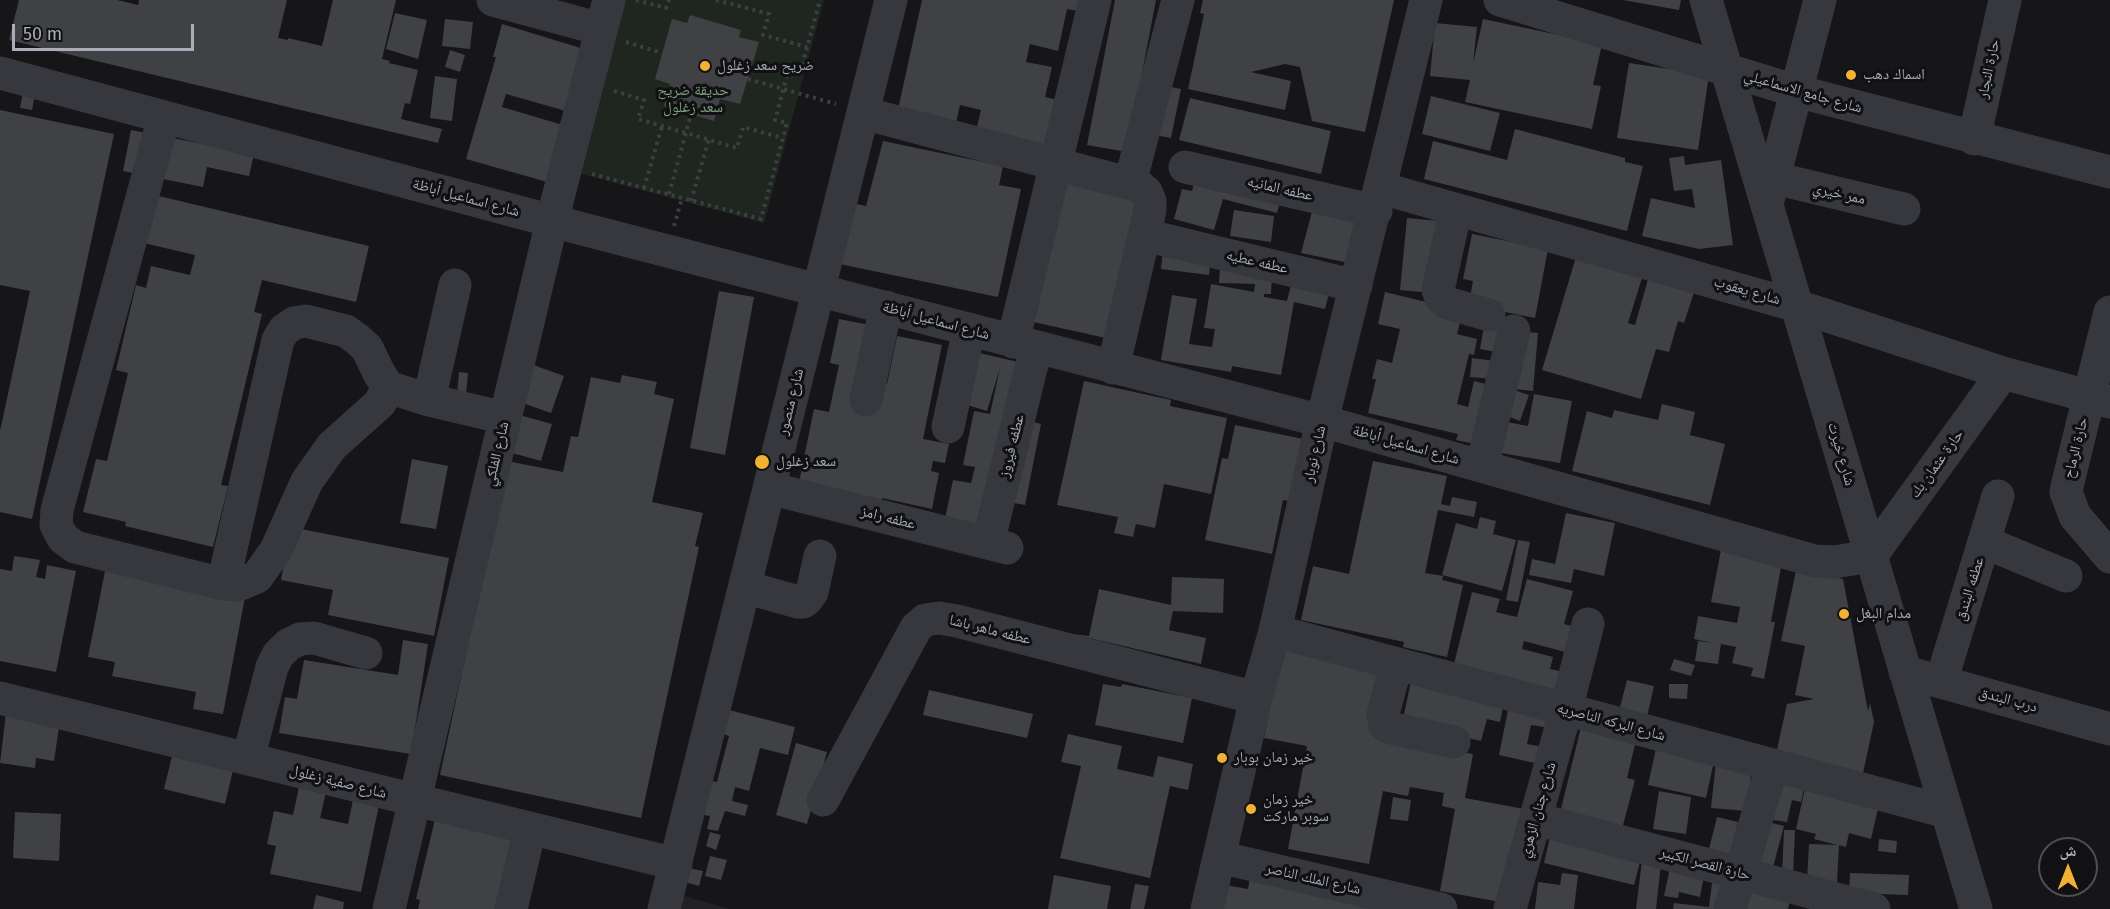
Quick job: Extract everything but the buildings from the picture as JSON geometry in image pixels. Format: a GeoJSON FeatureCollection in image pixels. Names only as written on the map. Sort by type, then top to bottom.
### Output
{"type":"FeatureCollection","features":[{"type":"Feature","properties":{"kind":"street"},"geometry":{"type":"LineString","coordinates":[[493,0],[605,14]]}},
{"type":"Feature","properties":{"kind":"street","name":"شارع منصور"},"geometry":{"type":"LineString","coordinates":[[853,110],[870,0]]}},
{"type":"Feature","properties":{"kind":"street","name":"شارع منصور"},"geometry":{"type":"LineString","coordinates":[[664,909],[667,862],[853,110],[891,0]]}},
{"type":"Feature","properties":{"kind":"street","name":"عطفه فيروز"},"geometry":{"type":"LineString","coordinates":[[998,545],[1025,345],[1056,164],[1095,0]]}},
{"type":"Feature","properties":{"kind":"street"},"geometry":{"type":"LineString","coordinates":[[1130,183],[1178,0]]}},
{"type":"Feature","properties":{"kind":"street","name":"شارع نوبار"},"geometry":{"type":"LineString","coordinates":[[1207,909],[1256,698],[1275,631],[1322,421],[1426,0]]}},
{"type":"Feature","properties":{"kind":"street","name":"شارع جامع الاسماعيلي"},"geometry":{"type":"LineString","coordinates":[[1500,0],[1797,91],[1974,139],[2110,172]]}},
{"type":"Feature","properties":{"kind":"street","name":"شارع خيرت"},"geometry":{"type":"LineString","coordinates":[[1706,0],[1770,191],[1797,306],[1976,909]]}},
{"type":"Feature","properties":{"kind":"street"},"geometry":{"type":"LineString","coordinates":[[1770,191],[1820,0]]}},
{"type":"Feature","properties":{"kind":"street","name":"حارة النجار"},"geometry":{"type":"LineString","coordinates":[[1974,139],[2005,0]]}},
{"type":"Feature","properties":{"kind":"street","name":"شارع الفلكي"},"geometry":{"type":"LineString","coordinates":[[389,909],[552,221],[605,14]]}},
{"type":"Feature","properties":{"kind":"street","name":"شارع اسماعيل أباظة"},"geometry":{"type":"LineString","coordinates":[[0,73],[552,221],[1322,421],[1815,561],[1834,562],[1871,556]]}},
{"type":"Feature","properties":{"kind":"street"},"geometry":{"type":"LineString","coordinates":[[853,110],[1130,183],[1146,192],[1150,201],[1150,210],[1113,368]]}},
{"type":"Feature","properties":{"kind":"street"},"geometry":{"type":"LineString","coordinates":[[164,117],[57,510],[56,525],[63,538],[75,547],[224,584],[238,585],[257,577],[276,550],[307,481],[332,446],[380,403],[388,387]]}},
{"type":"Feature","properties":{"kind":"street","name":"عطفه المانيه"},"geometry":{"type":"LineString","coordinates":[[1185,167],[1378,199]]}},
{"type":"Feature","properties":{"kind":"street","name":"ممر خيري"},"geometry":{"type":"LineString","coordinates":[[1770,191],[1904,209]]}},
{"type":"Feature","properties":{"kind":"street","name":"شارع يعقوب"},"geometry":{"type":"LineString","coordinates":[[1378,199],[1456,209],[1797,306],[2003,373],[2100,399]]}},
{"type":"Feature","properties":{"kind":"street"},"geometry":{"type":"LineString","coordinates":[[1456,209],[1438,290],[1441,298],[1447,303],[1502,323],[1482,466]]}},
{"type":"Feature","properties":{"kind":"street","name":"عطفه عطيه"},"geometry":{"type":"LineString","coordinates":[[1157,238],[1356,286]]}},
{"type":"Feature","properties":{"kind":"street"},"geometry":{"type":"LineString","coordinates":[[429,400],[454,285]]}},
{"type":"Feature","properties":{"kind":"street","name":"شارع منصور"},"geometry":{"type":"LineString","coordinates":[[644,909],[667,862],[745,587],[769,488],[809,287]]}},
{"type":"Feature","properties":{"kind":"street"},"geometry":{"type":"LineString","coordinates":[[866,400],[886,307]]}},
{"type":"Feature","properties":{"kind":"street","name":"حارة الرماح"},"geometry":{"type":"LineString","coordinates":[[2110,312],[2100,399],[2067,492],[2075,516],[2110,556]]}},
{"type":"Feature","properties":{"kind":"street"},"geometry":{"type":"LineString","coordinates":[[224,584],[278,340],[284,330],[294,323],[306,321],[346,332],[357,339],[367,348],[388,387],[429,400],[505,418]]}},
{"type":"Feature","properties":{"kind":"street"},"geometry":{"type":"LineString","coordinates":[[948,427],[969,329]]}},
{"type":"Feature","properties":{"kind":"street","name":"حارة عثمان بك"},"geometry":{"type":"LineString","coordinates":[[1871,556],[2003,373]]}},
{"type":"Feature","properties":{"kind":"street","name":"عطفه رامز"},"geometry":{"type":"LineString","coordinates":[[769,488],[998,545]]}},
{"type":"Feature","properties":{"kind":"street","name":"عطفه البندق"},"geometry":{"type":"LineString","coordinates":[[1941,682],[1998,496]]}},
{"type":"Feature","properties":{"kind":"street"},"geometry":{"type":"LineString","coordinates":[[1984,542],[2066,576]]}},
{"type":"Feature","properties":{"kind":"street"},"geometry":{"type":"LineString","coordinates":[[745,587],[803,602],[812,592],[820,556]]}},
{"type":"Feature","properties":{"kind":"street","name":"عطفه ماهر باشا"},"geometry":{"type":"LineString","coordinates":[[823,800],[916,628],[925,620],[939,618],[957,621],[1256,698]]}},
{"type":"Feature","properties":{"kind":"street","name":"شارع جنان الزهري"},"geometry":{"type":"LineString","coordinates":[[1510,909],[1588,624]]}},
{"type":"Feature","properties":{"kind":"street","name":"شارع البركه الناصريه"},"geometry":{"type":"LineString","coordinates":[[1275,631],[1947,812]]}},
{"type":"Feature","properties":{"kind":"street"},"geometry":{"type":"LineString","coordinates":[[248,759],[273,667],[278,655],[288,645],[300,639],[314,638],[366,653]]}},
{"type":"Feature","properties":{"kind":"street"},"geometry":{"type":"LineString","coordinates":[[1396,665],[1383,714],[1385,725],[1454,742]]}},
{"type":"Feature","properties":{"kind":"street","name":"درب البندق"},"geometry":{"type":"LineString","coordinates":[[1905,672],[2110,729]]}},
{"type":"Feature","properties":{"kind":"street","name":"شارع صفية زغلول"},"geometry":{"type":"LineString","coordinates":[[0,698],[667,862]]}},
{"type":"Feature","properties":{"kind":"street"},"geometry":{"type":"LineString","coordinates":[[1730,909],[1772,766]]}},
{"type":"Feature","properties":{"kind":"street","name":"حارة القصر الكبير"},"geometry":{"type":"LineString","coordinates":[[1536,819],[1874,909]]}},
{"type":"Feature","properties":{"kind":"street"},"geometry":{"type":"LineString","coordinates":[[510,909],[530,829]]}},
{"type":"Feature","properties":{"kind":"street","name":"شارع الملك الناصر"},"geometry":{"type":"LineString","coordinates":[[1219,858],[1339,898],[1442,909]]}},
{"type":"Feature","properties":{"kind":"path"},"geometry":{"type":"LineString","coordinates":[[635,0],[666,8],[669,0]]}},
{"type":"Feature","properties":{"kind":"path"},"geometry":{"type":"LineString","coordinates":[[716,0],[769,14],[763,35],[807,47]]}},
{"type":"Feature","properties":{"kind":"path"},"geometry":{"type":"LineString","coordinates":[[746,8],[748,0]]}},
{"type":"Feature","properties":{"kind":"path"},"geometry":{"type":"LineString","coordinates":[[585,172],[761,219],[787,123],[775,120],[790,65],[801,69],[820,0]]}},
{"type":"Feature","properties":{"kind":"path"},"geometry":{"type":"LineString","coordinates":[[649,49],[662,53]]}},
{"type":"Feature","properties":{"kind":"path"},"geometry":{"type":"LineString","coordinates":[[748,79],[853,110]]}},
{"type":"Feature","properties":{"kind":"path"},"geometry":{"type":"LineString","coordinates":[[607,89],[644,100],[638,119],[737,148],[744,127],[783,138]]}},
{"type":"Feature","properties":{"kind":"path"},"geometry":{"type":"LineString","coordinates":[[669,195],[691,114]]}},
{"type":"Feature","properties":{"kind":"path"},"geometry":{"type":"LineString","coordinates":[[644,188],[662,126]]}},
{"type":"Feature","properties":{"kind":"path"},"geometry":{"type":"LineString","coordinates":[[691,201],[709,140]]}},
{"type":"Feature","properties":{"kind":"shaded area"},"geometry":{"type":"Polygon","coordinates":[[[669,892],[730,909],[665,909],[669,892]]]}},
{"type":"Feature","properties":{"kind":"green space","name":"حديقة ضريح سعد زغلول"},"geometry":{"type":"Polygon","coordinates":[[[617,0],[824,0],[764,223],[571,171],[617,0]]]}},
{"type":"Feature","properties":{"kind":"place","name":"ضريح سعد زغلول"},"geometry":{"type":"Point","coordinates":[705,66]}},
{"type":"Feature","properties":{"kind":"place","name":"اسماك دهب"},"geometry":{"type":"Point","coordinates":[1851,75]}},
{"type":"Feature","properties":{"kind":"place","name":"سعد زغلول"},"geometry":{"type":"Point","coordinates":[762,462]}},
{"type":"Feature","properties":{"kind":"place","name":"مدام البغل"},"geometry":{"type":"Point","coordinates":[1844,614]}},
{"type":"Feature","properties":{"kind":"place","name":"خير زمان بوبار"},"geometry":{"type":"Point","coordinates":[1222,758]}},
{"type":"Feature","properties":{"kind":"place","name":"خير زمان سوبر ماركت"},"geometry":{"type":"Point","coordinates":[1251,809]}}]}
